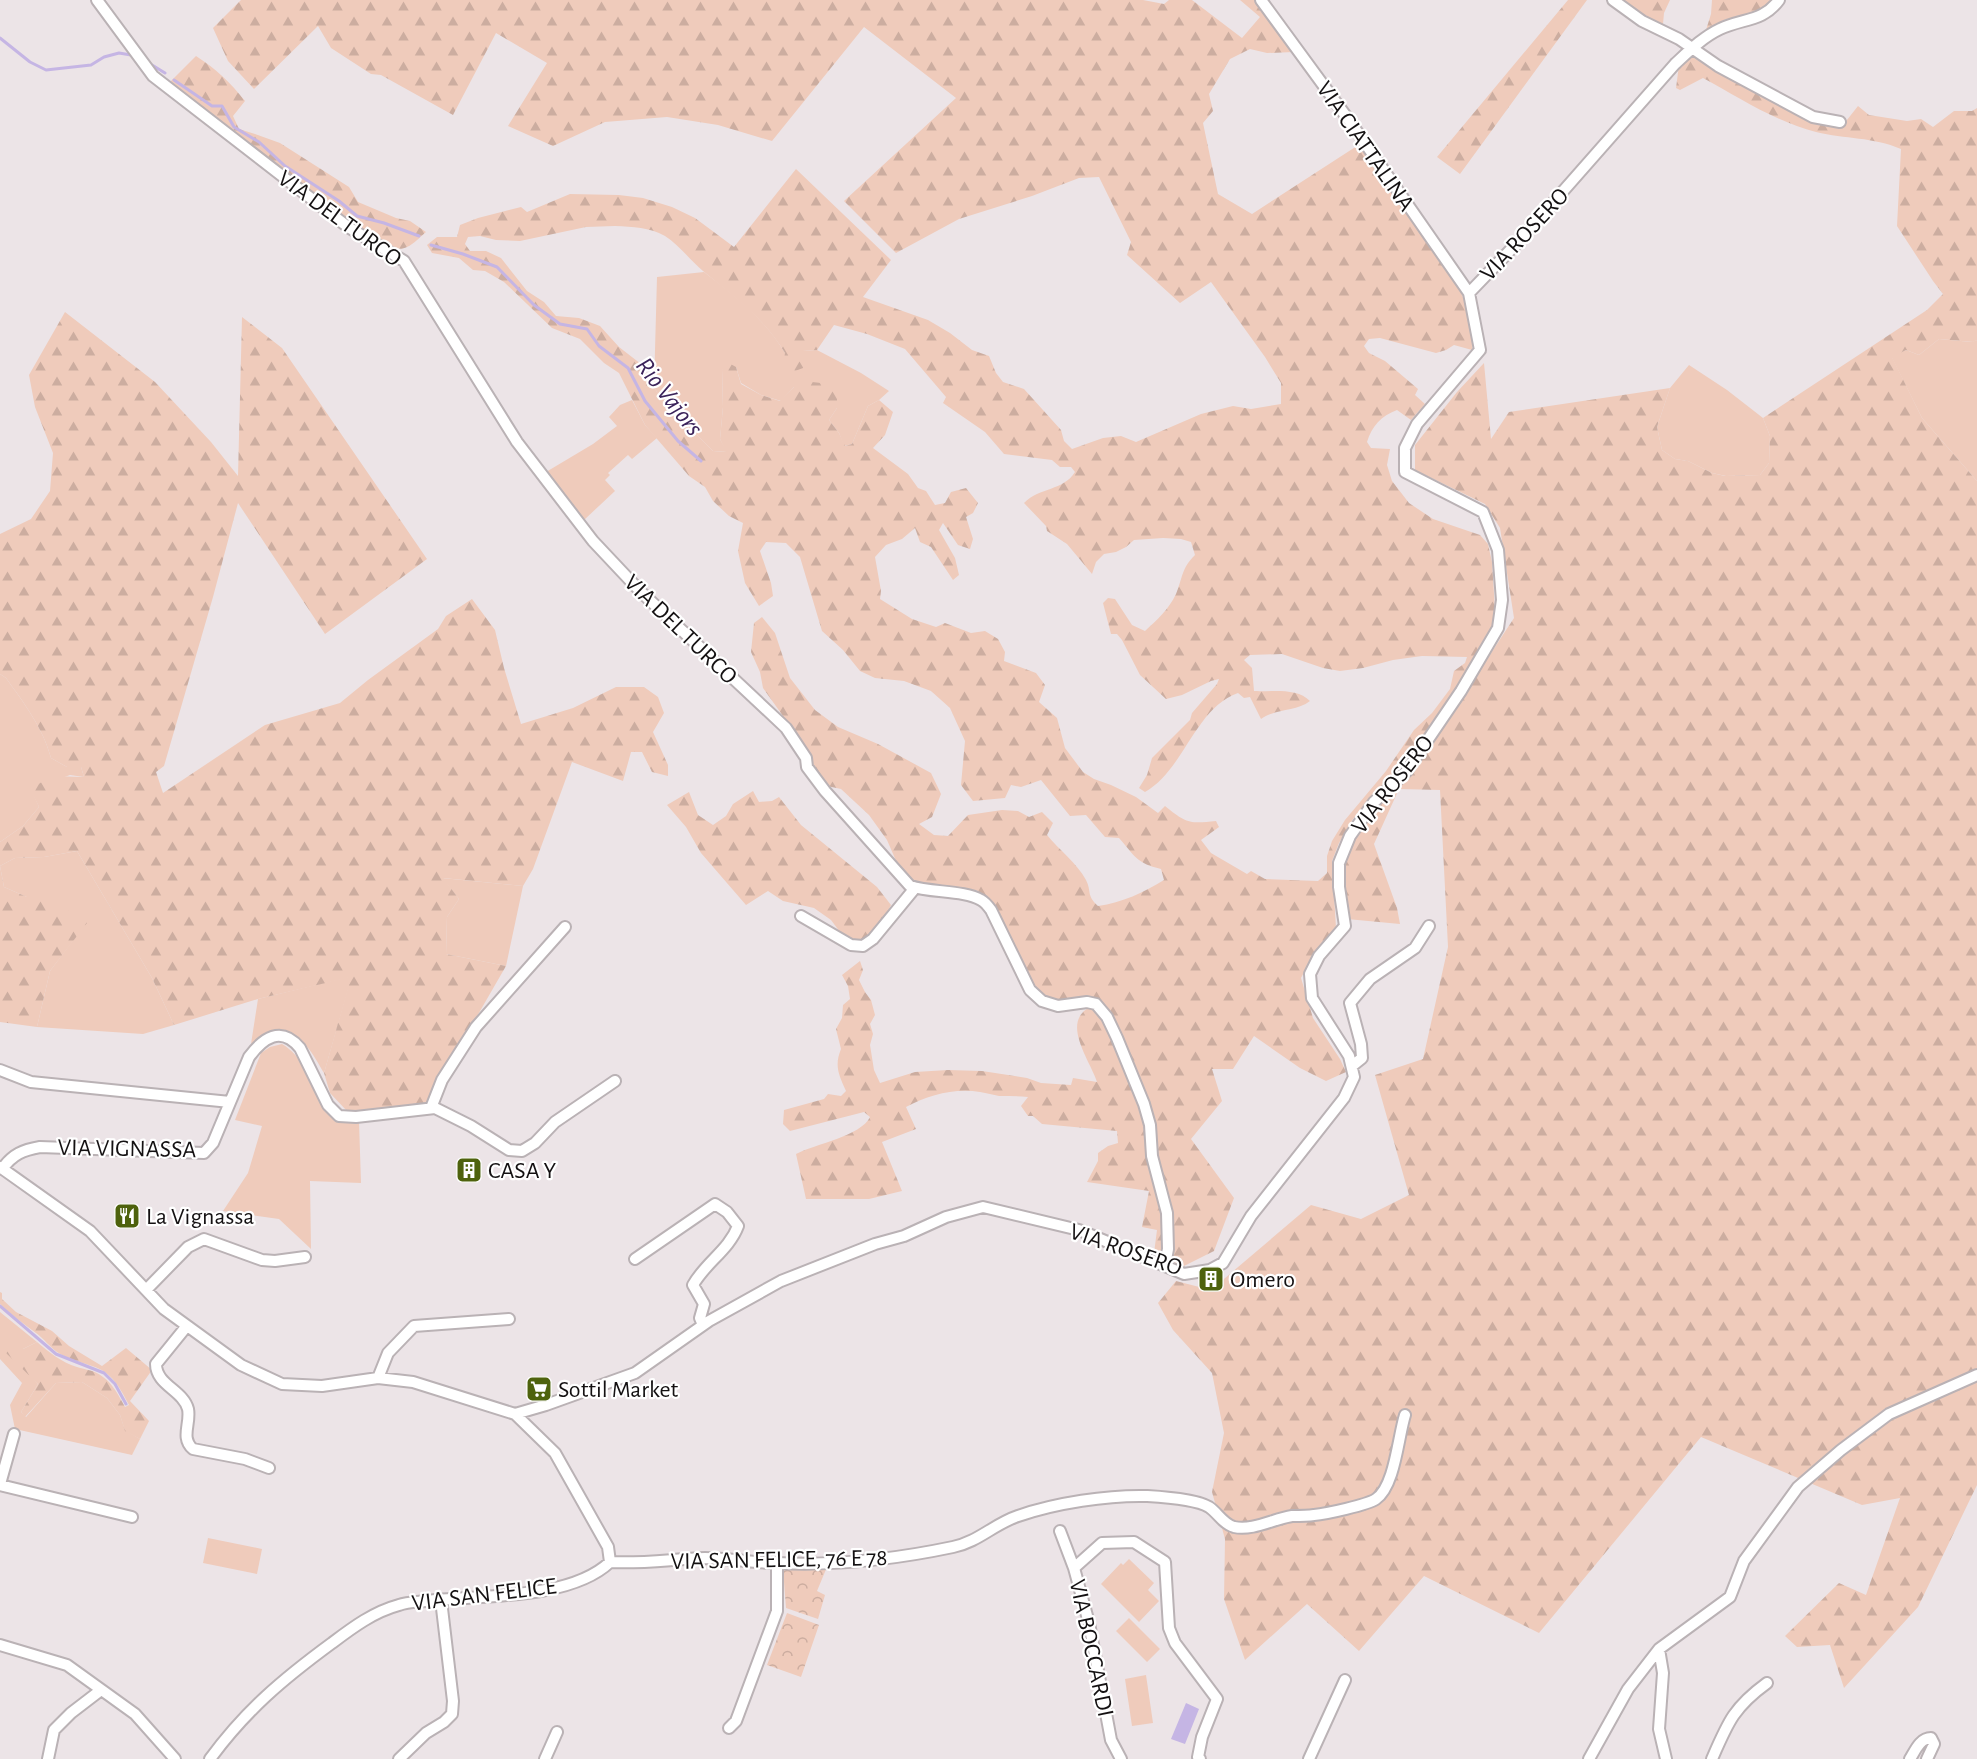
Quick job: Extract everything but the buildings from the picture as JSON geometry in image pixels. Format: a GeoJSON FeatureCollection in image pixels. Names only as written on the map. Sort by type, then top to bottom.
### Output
{"type":"FeatureCollection","features":[{"type":"Feature","properties":{"kind":"street","name":"VIA DEL TURCO"},"geometry":{"type":"LineString","coordinates":[[97,0],[153,76],[348,226],[404,261],[517,442],[593,541],[641,592],[786,728],[806,758],[807,767],[825,791],[910,886],[915,888]]}},
{"type":"Feature","properties":{"kind":"street","name":"VIA CIATTALINA"},"geometry":{"type":"LineString","coordinates":[[1261,0],[1351,123],[1469,293]]}},
{"type":"Feature","properties":{"kind":"street"},"geometry":{"type":"LineString","coordinates":[[1613,0],[1642,21],[1679,39],[1718,66],[1813,117],[1840,122]]}},
{"type":"Feature","properties":{"kind":"street","name":"VIA ROSERO"},"geometry":{"type":"LineString","coordinates":[[515,1414],[635,1373],[703,1325],[780,1281],[875,1244],[904,1236],[946,1217],[983,1207],[1079,1230],[1184,1274],[1210,1269],[1223,1263],[1251,1216],[1344,1098],[1354,1077],[1349,1056],[1312,998],[1310,975],[1319,956],[1345,926],[1339,887],[1339,862],[1350,836],[1374,802],[1406,772],[1461,691],[1498,627],[1502,600],[1498,550],[1483,512],[1405,472],[1405,448],[1417,424],[1480,350],[1469,293],[1521,239],[1656,83],[1692,48],[1724,27],[1765,15],[1779,0]]}},
{"type":"Feature","properties":{"kind":"street"},"geometry":{"type":"LineString","coordinates":[[801,916],[851,945],[863,946],[873,939],[915,888],[971,896],[982,900],[992,910],[1030,990],[1042,1001],[1058,1006],[1087,1002],[1096,1004],[1107,1017],[1150,1125],[1152,1156],[1167,1213],[1168,1250],[1165,1265]]}},
{"type":"Feature","properties":{"kind":"street"},"geometry":{"type":"LineString","coordinates":[[1352,1066],[1362,1058],[1361,1044],[1350,1003],[1370,979],[1415,948],[1429,926]]}},
{"type":"Feature","properties":{"kind":"street"},"geometry":{"type":"LineString","coordinates":[[431,1108],[442,1080],[476,1027],[565,927]]}},
{"type":"Feature","properties":{"kind":"street","name":"VIA VIGNASSA"},"geometry":{"type":"LineString","coordinates":[[1,1168],[22,1150],[40,1147],[204,1153],[213,1143],[249,1058],[258,1045],[270,1037],[285,1036],[293,1040],[300,1048],[328,1105],[339,1116],[356,1117],[435,1108],[471,1126],[509,1150],[522,1151],[535,1143],[555,1122],[615,1081]]}},
{"type":"Feature","properties":{"kind":"street"},"geometry":{"type":"LineString","coordinates":[[0,1070],[31,1082],[230,1102]]}},
{"type":"Feature","properties":{"kind":"street"},"geometry":{"type":"LineString","coordinates":[[1,1168],[90,1231],[164,1309],[241,1365],[282,1384],[322,1386],[378,1378],[413,1382],[515,1414],[555,1452],[608,1547],[610,1562]]}},
{"type":"Feature","properties":{"kind":"street"},"geometry":{"type":"LineString","coordinates":[[635,1259],[715,1204],[727,1212],[738,1226],[734,1237],[698,1276],[693,1285],[705,1304],[700,1318],[703,1325]]}},
{"type":"Feature","properties":{"kind":"street"},"geometry":{"type":"LineString","coordinates":[[146,1290],[188,1247],[204,1239],[262,1260],[275,1261],[305,1257]]}},
{"type":"Feature","properties":{"kind":"street"},"geometry":{"type":"LineString","coordinates":[[378,1378],[388,1353],[414,1326],[509,1319]]}},
{"type":"Feature","properties":{"kind":"street"},"geometry":{"type":"LineString","coordinates":[[186,1327],[156,1364],[156,1371],[188,1409],[186,1437],[188,1445],[192,1449],[245,1460],[268,1468]]}},
{"type":"Feature","properties":{"kind":"street"},"geometry":{"type":"LineString","coordinates":[[1589,1759],[1628,1689],[1659,1648],[1730,1597],[1744,1561],[1798,1487],[1889,1414],[1977,1375]]}},
{"type":"Feature","properties":{"kind":"street","name":"VIA SAN FELICE, 76 E 78"},"geometry":{"type":"LineString","coordinates":[[610,1562],[634,1564],[706,1558],[777,1563],[848,1562],[899,1556],[955,1547],[975,1540],[1018,1516],[1093,1500],[1148,1496],[1198,1503],[1210,1508],[1233,1527],[1252,1526],[1291,1516],[1317,1515],[1375,1500],[1387,1484],[1405,1415]]}},
{"type":"Feature","properties":{"kind":"street"},"geometry":{"type":"LineString","coordinates":[[14,1434],[0,1485],[132,1517]]}},
{"type":"Feature","properties":{"kind":"street"},"geometry":{"type":"LineString","coordinates":[[1052,1508],[1056,1519]]}},
{"type":"Feature","properties":{"kind":"street"},"geometry":{"type":"LineString","coordinates":[[1060,1531],[1074,1568]]}},
{"type":"Feature","properties":{"kind":"street","name":"VIA BOCCARDI"},"geometry":{"type":"LineString","coordinates":[[1121,1759],[1111,1740],[1089,1623],[1074,1568],[1102,1543],[1134,1542],[1165,1562],[1169,1628],[1175,1643],[1217,1699],[1203,1737],[1198,1757],[1200,1759]]}},
{"type":"Feature","properties":{"kind":"street","name":"VIA SAN FELICE"},"geometry":{"type":"LineString","coordinates":[[210,1759],[241,1719],[286,1677],[364,1619],[399,1605],[547,1590],[586,1579],[599,1572],[610,1562]]}},
{"type":"Feature","properties":{"kind":"street"},"geometry":{"type":"LineString","coordinates":[[729,1728],[736,1721],[777,1611],[777,1563]]}},
{"type":"Feature","properties":{"kind":"street"},"geometry":{"type":"LineString","coordinates":[[399,1759],[426,1733],[452,1714],[453,1701],[441,1600]]}},
{"type":"Feature","properties":{"kind":"street"},"geometry":{"type":"LineString","coordinates":[[0,1645],[67,1665],[135,1714],[175,1759]]}},
{"type":"Feature","properties":{"kind":"street"},"geometry":{"type":"LineString","coordinates":[[1659,1648],[1663,1673],[1659,1729],[1666,1759]]}},
{"type":"Feature","properties":{"kind":"street"},"geometry":{"type":"LineString","coordinates":[[1309,1759],[1344,1680]]}},
{"type":"Feature","properties":{"kind":"street"},"geometry":{"type":"LineString","coordinates":[[1712,1759],[1733,1715],[1747,1698],[1767,1683]]}},
{"type":"Feature","properties":{"kind":"street"},"geometry":{"type":"LineString","coordinates":[[48,1759],[54,1730],[71,1713],[101,1690]]}},
{"type":"Feature","properties":{"kind":"street"},"geometry":{"type":"LineString","coordinates":[[545,1759],[557,1732]]}},
{"type":"Feature","properties":{"kind":"street"},"geometry":{"type":"LineString","coordinates":[[1910,1759],[1922,1740],[1930,1738],[1934,1744],[1927,1759]]}},
{"type":"Feature","properties":{"kind":"green space"},"geometry":{"type":"Polygon","coordinates":[[[241,0],[1143,0],[1164,4],[1169,0],[1192,0],[1242,38],[1260,17],[1240,0],[1256,0],[1294,52],[1267,53],[1250,49],[1230,59],[1209,94],[1213,111],[1203,123],[1218,194],[1252,214],[1360,144],[1460,290],[1472,327],[1472,350],[1454,345],[1436,353],[1380,338],[1369,339],[1364,346],[1369,353],[1385,361],[1418,389],[1415,395],[1425,404],[1411,420],[1397,410],[1386,415],[1374,426],[1367,442],[1371,448],[1390,449],[1387,465],[1392,481],[1409,503],[1433,519],[1480,535],[1488,544],[1492,562],[1495,610],[1492,627],[1478,654],[1403,769],[1353,819],[1332,861],[1336,928],[1326,945],[1314,953],[1301,978],[1313,1018],[1346,1072],[1326,1081],[1300,1068],[1254,1036],[1233,1069],[1212,1069],[1222,1101],[1191,1139],[1234,1198],[1214,1251],[1182,1267],[1154,1253],[1157,1230],[1142,1227],[1149,1191],[1087,1182],[1098,1161],[1098,1153],[1118,1143],[1117,1131],[1042,1124],[1033,1116],[1028,1116],[1021,1106],[1028,1097],[961,1091],[933,1096],[906,1107],[916,1129],[882,1142],[902,1191],[869,1199],[806,1199],[796,1154],[848,1134],[865,1124],[870,1117],[864,1112],[790,1131],[783,1124],[784,1110],[824,1099],[828,1094],[841,1096],[846,1091],[838,1070],[841,1049],[836,1029],[842,1018],[843,1005],[850,999],[848,986],[842,975],[860,961],[863,970],[859,980],[871,1000],[875,1015],[870,1024],[873,1034],[870,1045],[874,1070],[880,1083],[915,1072],[948,1070],[982,1071],[1027,1078],[1041,1083],[1071,1085],[1073,1078],[1097,1082],[1077,1031],[1082,1013],[1092,1006],[1105,1020],[1137,1097],[1156,1160],[1158,1146],[1155,1129],[1122,1036],[1109,1012],[1096,998],[1054,1001],[1038,992],[989,900],[976,890],[950,890],[912,882],[900,870],[887,840],[869,815],[841,789],[827,786],[810,766],[813,758],[763,688],[760,672],[751,652],[754,623],[762,617],[775,633],[790,678],[815,710],[838,727],[878,744],[931,773],[941,794],[932,817],[919,824],[934,835],[948,836],[968,815],[1002,810],[1018,811],[1029,817],[1042,812],[1053,823],[1047,835],[1082,874],[1088,884],[1092,899],[1098,906],[1116,902],[1149,889],[1164,880],[1161,869],[1141,861],[1119,838],[1105,837],[1086,815],[1070,816],[1041,780],[1021,787],[1011,785],[1005,798],[973,801],[961,785],[965,741],[950,708],[931,691],[904,681],[875,678],[860,671],[843,650],[822,631],[800,557],[786,543],[766,542],[760,551],[773,596],[759,606],[745,583],[738,551],[743,523],[729,516],[713,501],[705,487],[689,476],[645,425],[619,373],[604,363],[580,339],[552,328],[504,282],[485,271],[473,270],[459,258],[432,253],[427,245],[437,237],[457,237],[460,225],[478,218],[521,207],[527,212],[570,194],[643,198],[672,207],[695,218],[734,247],[796,169],[891,260],[863,297],[928,320],[972,350],[989,356],[996,373],[1003,382],[1024,389],[1061,430],[1064,441],[1072,449],[1103,438],[1121,436],[1136,442],[1201,414],[1233,406],[1251,409],[1281,404],[1281,383],[1211,282],[1180,303],[1127,255],[1131,242],[1099,177],[1079,178],[1032,196],[959,219],[896,253],[844,201],[956,98],[864,27],[772,141],[718,125],[667,117],[605,122],[553,146],[508,126],[547,63],[496,33],[453,115],[381,75],[371,74],[331,48],[318,26],[254,89],[228,61],[213,28],[241,0]],[[615,226],[586,227],[520,241],[496,240],[480,236],[468,237],[465,244],[470,251],[486,251],[501,258],[527,291],[544,302],[556,316],[579,318],[600,326],[619,347],[641,364],[666,408],[676,409],[713,451],[726,452],[720,439],[723,407],[722,370],[727,362],[736,367],[741,384],[761,395],[780,401],[803,381],[821,383],[837,389],[837,408],[829,420],[845,446],[852,444],[868,406],[879,400],[893,412],[885,435],[873,448],[908,474],[918,488],[926,491],[935,505],[945,503],[951,492],[966,488],[978,503],[973,513],[966,517],[973,539],[970,549],[958,545],[943,523],[939,530],[955,558],[959,575],[953,580],[931,547],[920,542],[915,528],[902,539],[886,545],[875,557],[881,591],[880,599],[912,619],[936,627],[945,623],[971,633],[985,631],[998,639],[1005,652],[1004,661],[1036,673],[1045,685],[1039,702],[1057,718],[1065,748],[1083,772],[1136,797],[1158,813],[1165,806],[1188,821],[1216,821],[1219,827],[1201,840],[1211,853],[1247,874],[1251,871],[1265,879],[1318,881],[1327,873],[1327,856],[1332,841],[1345,820],[1386,771],[1414,730],[1432,713],[1450,689],[1454,671],[1465,663],[1467,657],[1422,656],[1340,671],[1323,668],[1282,654],[1250,655],[1244,660],[1252,668],[1254,691],[1291,692],[1310,701],[1299,707],[1273,713],[1261,719],[1250,697],[1244,698],[1238,693],[1223,701],[1200,725],[1170,769],[1145,792],[1139,788],[1147,775],[1152,758],[1190,720],[1192,713],[1219,679],[1182,695],[1166,699],[1140,675],[1117,634],[1111,634],[1103,603],[1108,598],[1115,599],[1132,625],[1145,631],[1166,609],[1176,594],[1185,569],[1195,555],[1191,542],[1163,538],[1134,540],[1116,552],[1104,554],[1096,562],[1092,574],[1067,544],[1047,531],[1046,526],[1024,503],[1037,494],[1064,483],[1075,472],[1071,467],[1060,467],[1052,460],[1004,454],[985,432],[943,403],[946,397],[905,349],[867,334],[834,325],[817,350],[803,351],[803,368],[795,371],[783,366],[785,353],[768,329],[675,244],[665,236],[653,231],[615,226]]]}},
{"type":"Feature","properties":{"kind":"green space"},"geometry":{"type":"Polygon","coordinates":[[[1568,0],[1587,0],[1460,174],[1437,157],[1568,0]]]}},
{"type":"Feature","properties":{"kind":"green space"},"geometry":{"type":"Polygon","coordinates":[[[1619,0],[1670,0],[1664,13],[1663,24],[1646,20],[1619,0]]]}},
{"type":"Feature","properties":{"kind":"green space"},"geometry":{"type":"Polygon","coordinates":[[[1712,0],[1772,0],[1764,9],[1744,18],[1726,19],[1706,30],[1712,0]]]}},
{"type":"Feature","properties":{"kind":"green space"},"geometry":{"type":"Polygon","coordinates":[[[1692,54],[1728,75],[1843,125],[1858,106],[1869,115],[1907,121],[1921,119],[1933,127],[1954,111],[1972,111],[1977,108],[1977,340],[1973,342],[1939,339],[1919,355],[1906,350],[1892,357],[1922,418],[1977,481],[1977,1485],[1918,1607],[1844,1688],[1830,1645],[1797,1647],[1785,1636],[1839,1583],[1866,1595],[1900,1498],[1862,1505],[1701,1437],[1539,1633],[1424,1576],[1359,1651],[1307,1604],[1245,1660],[1224,1599],[1225,1539],[1212,1492],[1224,1433],[1212,1373],[1173,1330],[1158,1303],[1176,1281],[1211,1290],[1311,1205],[1361,1219],[1409,1195],[1375,1075],[1423,1059],[1448,947],[1440,790],[1399,789],[1374,844],[1397,908],[1400,924],[1347,919],[1342,885],[1343,864],[1346,850],[1359,826],[1377,805],[1410,775],[1514,618],[1500,528],[1485,504],[1415,470],[1415,445],[1457,392],[1484,363],[1491,439],[1509,412],[1670,388],[1657,427],[1662,450],[1675,459],[1688,461],[1712,473],[1725,476],[1760,475],[1769,463],[1770,436],[1763,418],[1927,310],[1943,294],[1897,226],[1901,149],[1880,142],[1801,128],[1703,78],[1680,90],[1676,88],[1679,65],[1692,54]]]}},
{"type":"Feature","properties":{"kind":"green space"},"geometry":{"type":"Polygon","coordinates":[[[196,56],[222,76],[245,101],[233,116],[239,129],[280,143],[349,187],[358,202],[396,218],[410,221],[426,232],[402,249],[390,247],[378,241],[169,83],[196,56]]]}},
{"type":"Feature","properties":{"kind":"green space"},"geometry":{"type":"Polygon","coordinates":[[[704,272],[759,319],[785,353],[802,358],[803,351],[817,350],[889,391],[868,406],[852,444],[844,446],[839,433],[829,420],[837,408],[794,387],[781,401],[761,395],[741,383],[736,367],[722,370],[723,407],[720,439],[727,452],[713,451],[676,410],[666,408],[654,387],[657,277],[704,272]]]}},
{"type":"Feature","properties":{"kind":"green space"},"geometry":{"type":"Polygon","coordinates":[[[65,312],[155,382],[211,442],[238,476],[242,317],[282,348],[427,559],[325,634],[238,503],[164,766],[156,772],[163,793],[265,725],[340,703],[438,629],[446,616],[472,599],[495,630],[521,724],[573,708],[616,687],[644,687],[658,697],[664,713],[653,732],[668,765],[668,776],[652,772],[642,752],[631,752],[623,781],[572,762],[533,869],[523,886],[443,878],[459,899],[447,917],[446,954],[506,966],[436,1080],[428,1105],[346,1110],[330,1093],[324,1073],[351,977],[258,999],[174,1025],[152,978],[77,851],[44,857],[15,858],[0,866],[0,842],[23,826],[39,807],[30,789],[52,776],[84,777],[81,767],[67,767],[51,758],[48,747],[32,716],[6,678],[0,674],[0,534],[31,519],[50,491],[53,453],[35,407],[29,375],[65,312]]]}},
{"type":"Feature","properties":{"kind":"green space"},"geometry":{"type":"Polygon","coordinates":[[[1939,339],[1972,342],[1977,340],[1977,481],[1922,418],[1891,356],[1906,350],[1919,355],[1939,339]]]}},
{"type":"Feature","properties":{"kind":"green space"},"geometry":{"type":"Polygon","coordinates":[[[1689,365],[1727,390],[1763,418],[1770,436],[1769,463],[1760,475],[1726,476],[1712,473],[1688,461],[1675,459],[1662,450],[1657,427],[1670,388],[1689,365]]]}},
{"type":"Feature","properties":{"kind":"green space"},"geometry":{"type":"Polygon","coordinates":[[[632,400],[645,425],[657,438],[632,459],[628,455],[608,473],[610,475],[605,480],[615,491],[584,520],[546,472],[593,444],[617,426],[609,417],[620,405],[632,400]]]}},
{"type":"Feature","properties":{"kind":"green space"},"geometry":{"type":"Polygon","coordinates":[[[0,674],[6,678],[32,716],[48,747],[51,758],[67,767],[81,767],[84,777],[70,775],[31,789],[39,807],[23,826],[0,842],[0,674]]]}},
{"type":"Feature","properties":{"kind":"green space"},"geometry":{"type":"Polygon","coordinates":[[[753,791],[759,802],[772,801],[779,797],[801,825],[877,887],[891,905],[874,933],[856,942],[840,932],[831,920],[814,908],[783,901],[768,891],[746,905],[701,853],[686,827],[667,805],[689,792],[698,815],[713,825],[726,816],[733,804],[753,791]]]}},
{"type":"Feature","properties":{"kind":"green space"},"geometry":{"type":"Polygon","coordinates":[[[77,851],[152,978],[174,1025],[143,1034],[37,1027],[50,971],[86,923],[4,887],[0,866],[15,858],[44,857],[77,851]]]}},
{"type":"Feature","properties":{"kind":"green space"},"geometry":{"type":"Polygon","coordinates":[[[0,866],[4,887],[27,897],[38,891],[87,923],[50,971],[37,1027],[0,1022],[0,866]]]}},
{"type":"Feature","properties":{"kind":"green space"},"geometry":{"type":"Polygon","coordinates":[[[442,878],[523,886],[506,966],[446,954],[447,917],[459,899],[442,878]]]}},
{"type":"Feature","properties":{"kind":"green space"},"geometry":{"type":"Polygon","coordinates":[[[352,976],[324,1073],[308,1048],[295,1035],[277,1031],[267,1033],[251,1044],[258,999],[352,976]]]}},
{"type":"Feature","properties":{"kind":"green space"},"geometry":{"type":"Polygon","coordinates":[[[282,1044],[300,1061],[321,1103],[330,1115],[342,1121],[359,1121],[361,1183],[310,1181],[311,1249],[279,1219],[223,1211],[248,1173],[262,1126],[235,1120],[261,1053],[270,1047],[282,1044]]]}},
{"type":"Feature","properties":{"kind":"green space"},"geometry":{"type":"Polygon","coordinates":[[[0,1292],[2,1299],[16,1312],[52,1331],[69,1346],[102,1366],[126,1348],[152,1370],[130,1401],[149,1421],[140,1439],[125,1431],[120,1415],[107,1398],[82,1382],[56,1383],[25,1417],[21,1412],[38,1384],[4,1351],[8,1342],[23,1349],[37,1342],[66,1362],[97,1373],[113,1387],[125,1407],[129,1405],[110,1376],[99,1369],[57,1352],[0,1304],[0,1292]]]}},
{"type":"Feature","properties":{"kind":"green space"},"geometry":{"type":"Polygon","coordinates":[[[0,1312],[37,1342],[23,1349],[27,1371],[38,1384],[21,1412],[26,1417],[56,1383],[82,1382],[107,1398],[120,1415],[125,1430],[140,1439],[132,1455],[15,1429],[10,1405],[22,1383],[0,1359],[0,1312]]]}},
{"type":"Feature","properties":{"kind":"green space"},"geometry":{"type":"Polygon","coordinates":[[[208,1538],[262,1549],[257,1574],[203,1563],[208,1538]]]}},
{"type":"Feature","properties":{"kind":"green space"},"geometry":{"type":"Polygon","coordinates":[[[1129,1559],[1154,1583],[1148,1590],[1159,1601],[1139,1622],[1101,1584],[1121,1563],[1123,1565],[1129,1559]]]}},
{"type":"Feature","properties":{"kind":"green space"},"geometry":{"type":"Polygon","coordinates":[[[827,1567],[817,1591],[825,1595],[818,1619],[786,1608],[783,1569],[827,1567]]]}},
{"type":"Feature","properties":{"kind":"green space"},"geometry":{"type":"Polygon","coordinates":[[[787,1613],[819,1625],[801,1677],[767,1665],[787,1613]]]}},
{"type":"Feature","properties":{"kind":"green space"},"geometry":{"type":"Polygon","coordinates":[[[1129,1618],[1160,1649],[1147,1662],[1116,1631],[1129,1618]]]}},
{"type":"Feature","properties":{"kind":"green space"},"geometry":{"type":"Polygon","coordinates":[[[1146,1675],[1153,1723],[1132,1726],[1125,1679],[1146,1675]]]}},
{"type":"Feature","properties":{"kind":"shaded area"},"geometry":{"type":"Polygon","coordinates":[[[1186,1703],[1199,1709],[1185,1744],[1171,1739],[1186,1703]]]}},
{"type":"Feature","properties":{"kind":"waterway","name":"Rio Vajors"},"geometry":{"type":"LineString","coordinates":[[0,38],[30,62],[46,70],[91,65],[104,57],[119,53],[131,55]]}},
{"type":"Feature","properties":{"kind":"waterway","name":"Rio Vajors"},"geometry":{"type":"LineString","coordinates":[[152,65],[165,73]]}},
{"type":"Feature","properties":{"kind":"waterway","name":"Rio Vajors"},"geometry":{"type":"LineString","coordinates":[[174,80],[212,106],[222,106],[234,127],[259,142],[285,166],[339,201],[357,216],[419,236]]}},
{"type":"Feature","properties":{"kind":"waterway","name":"Rio Vajors"},"geometry":{"type":"LineString","coordinates":[[431,245],[497,267],[534,305],[560,324],[587,329],[599,346],[628,368],[645,401],[678,441],[701,461]]}},
{"type":"Feature","properties":{"kind":"waterway"},"geometry":{"type":"LineString","coordinates":[[0,1306],[56,1354],[104,1373],[115,1384],[126,1404]]}},
{"type":"Feature","properties":{"kind":"place","name":"CASA Y"},"geometry":{"type":"Point","coordinates":[469,1170]}},
{"type":"Feature","properties":{"kind":"place","name":"La Vignassa"},"geometry":{"type":"Point","coordinates":[127,1216]}},
{"type":"Feature","properties":{"kind":"place","name":"Omero"},"geometry":{"type":"Point","coordinates":[1211,1279]}},
{"type":"Feature","properties":{"kind":"place","name":"Sottil Market"},"geometry":{"type":"Point","coordinates":[539,1389]}}]}
